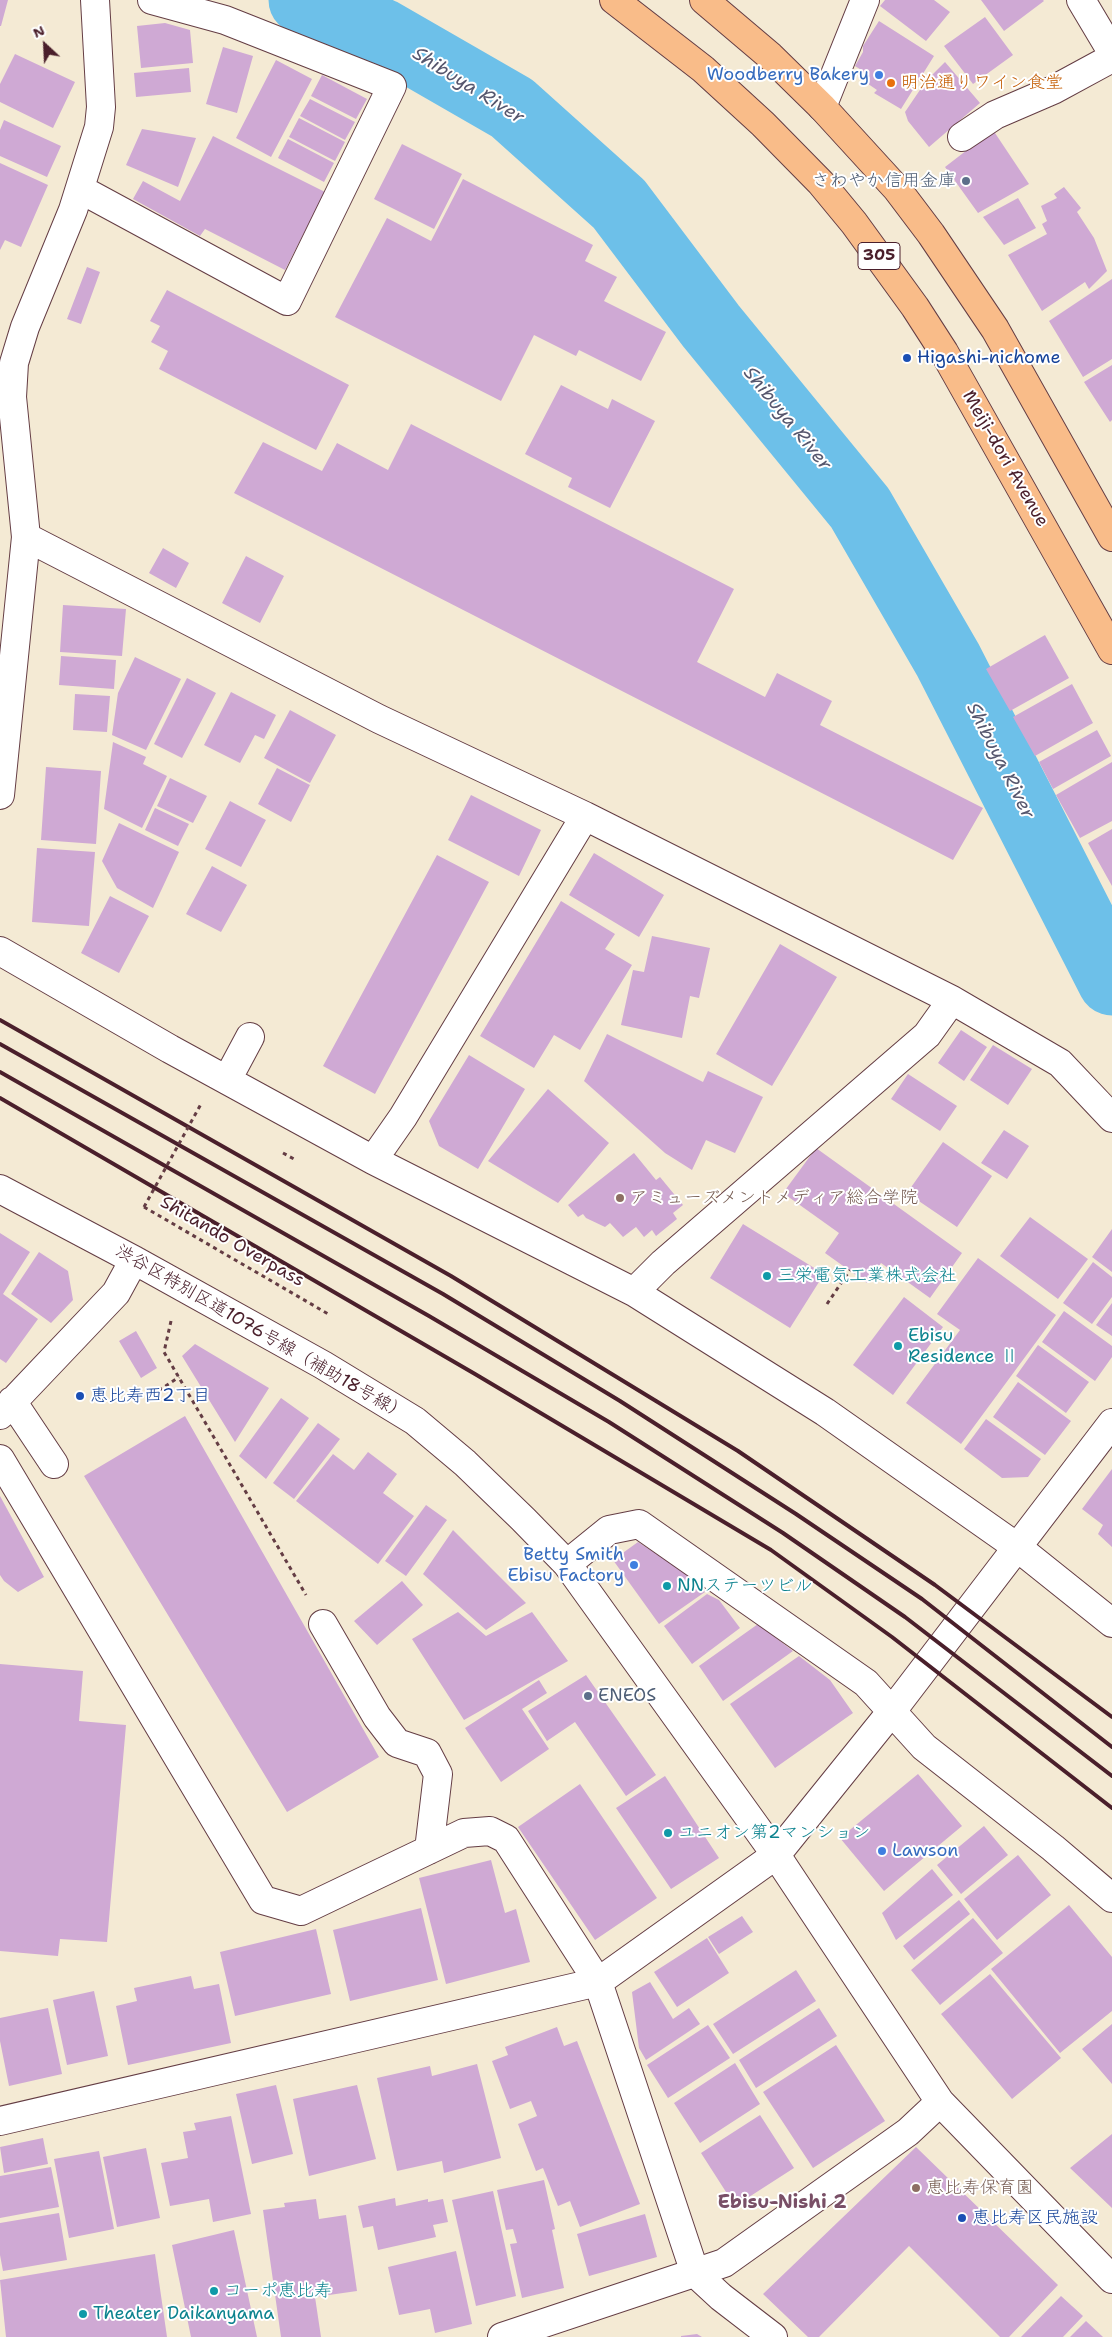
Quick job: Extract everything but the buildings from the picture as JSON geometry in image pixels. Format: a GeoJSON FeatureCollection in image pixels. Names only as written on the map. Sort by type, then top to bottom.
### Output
{"type":"FeatureCollection","features":[{"type":"Feature","properties":{"kind":"main road","name":"Meiji-dori Avenue"},"geometry":{"type":"LineString","coordinates":[[614,0],[703,68],[763,124],[821,183],[854,223],[915,307],[944,352],[1112,650]]}},
{"type":"Feature","properties":{"kind":"main road"},"geometry":{"type":"LineString","coordinates":[[704,0],[770,56],[822,107],[897,189],[964,281],[995,329],[1112,537]]}},
{"type":"Feature","properties":{"kind":"street"},"geometry":{"type":"LineString","coordinates":[[0,795],[26,537],[7,353],[25,327],[80,190],[99,127],[101,107],[95,0]]}},
{"type":"Feature","properties":{"kind":"street"},"geometry":{"type":"LineString","coordinates":[[80,190],[287,301],[392,86],[225,20],[152,0]]}},
{"type":"Feature","properties":{"kind":"street"},"geometry":{"type":"LineString","coordinates":[[822,107],[865,0]]}},
{"type":"Feature","properties":{"kind":"street"},"geometry":{"type":"LineString","coordinates":[[1081,0],[1112,52]]}},
{"type":"Feature","properties":{"kind":"street"},"geometry":{"type":"LineString","coordinates":[[962,137],[994,115],[1053,90],[1112,58]]}},
{"type":"Feature","properties":{"kind":"street"},"geometry":{"type":"LineString","coordinates":[[26,537],[412,746],[585,816],[952,1000],[1060,1063],[1112,1118]]}},
{"type":"Feature","properties":{"kind":"street"},"geometry":{"type":"LineString","coordinates":[[373,1160],[403,1117],[585,816]]}},
{"type":"Feature","properties":{"kind":"street"},"geometry":{"type":"LineString","coordinates":[[0,951],[226,1080],[373,1160],[634,1292],[825,1412],[1017,1547],[1112,1623]]}},
{"type":"Feature","properties":{"kind":"street"},"geometry":{"type":"LineString","coordinates":[[634,1292],[663,1263],[927,1035],[952,1000]]}},
{"type":"Feature","properties":{"kind":"street"},"geometry":{"type":"LineString","coordinates":[[226,1080],[250,1037]]}},
{"type":"Feature","properties":{"kind":"street","name":"渋谷区特別区道1076号線（補助18号線）"},"geometry":{"type":"LineString","coordinates":[[4,1191],[134,1260],[360,1386],[415,1421],[465,1463],[567,1564],[776,1855],[940,2102],[1112,2279]]}},
{"type":"Feature","properties":{"kind":"street"},"geometry":{"type":"LineString","coordinates":[[54,1464],[6,1408],[116,1293],[134,1260]]}},
{"type":"Feature","properties":{"kind":"street"},"geometry":{"type":"LineString","coordinates":[[0,2121],[598,1982],[776,1855],[892,1712],[1112,1423]]}},
{"type":"Feature","properties":{"kind":"street"},"geometry":{"type":"LineString","coordinates":[[0,1460],[263,1900],[301,1911],[464,1833],[490,1831],[506,1840],[598,1982],[695,2273],[721,2297],[773,2337]]}},
{"type":"Feature","properties":{"kind":"street"},"geometry":{"type":"LineString","coordinates":[[567,1564],[609,1530],[639,1524],[866,1683],[924,1747],[1053,1848],[1112,1898]]}},
{"type":"Feature","properties":{"kind":"street"},"geometry":{"type":"LineString","coordinates":[[323,1624],[377,1717],[397,1743],[427,1753],[438,1774],[429,1850]]}},
{"type":"Feature","properties":{"kind":"street"},"geometry":{"type":"LineString","coordinates":[[502,2337],[724,2263],[908,2132],[940,2102]]}},
{"type":"Feature","properties":{"kind":"path","name":"Shitando Overpass"},"geometry":{"type":"LineString","coordinates":[[201,1104],[144,1207],[330,1314]]}},
{"type":"Feature","properties":{"kind":"path"},"geometry":{"type":"LineString","coordinates":[[828,1304],[850,1270]]}},
{"type":"Feature","properties":{"kind":"path"},"geometry":{"type":"LineString","coordinates":[[172,1318],[164,1352],[323,1624]]}},
{"type":"Feature","properties":{"kind":"path"},"geometry":{"type":"LineString","coordinates":[[152,1395],[179,1377]]}},
{"type":"Feature","properties":{"kind":"waterway","name":"Shibuya River"},"geometry":{"type":"LineString","coordinates":[[303,0],[380,32],[512,108],[619,204],[711,326],[860,508],[948,660],[1112,981]]}},
{"type":"Feature","properties":{"kind":"railway"},"geometry":{"type":"LineString","coordinates":[[0,1020],[451,1276],[738,1451],[935,1585],[1112,1717]]}},
{"type":"Feature","properties":{"kind":"railway"},"geometry":{"type":"LineString","coordinates":[[0,1044],[443,1294],[620,1401],[796,1514],[922,1599],[1112,1747]]}},
{"type":"Feature","properties":{"kind":"railway"},"geometry":{"type":"LineString","coordinates":[[0,1072],[429,1316],[609,1422],[783,1533],[905,1617],[1112,1776]]}},
{"type":"Feature","properties":{"kind":"railway"},"geometry":{"type":"LineString","coordinates":[[0,1098],[475,1374],[771,1550],[892,1637],[1112,1808]]}},
{"type":"Feature","properties":{"kind":"place","name":"Woodberry Bakery"},"geometry":{"type":"Point","coordinates":[879,75]}},
{"type":"Feature","properties":{"kind":"place","name":"明治通りワイン食堂"},"geometry":{"type":"Point","coordinates":[891,83]}},
{"type":"Feature","properties":{"kind":"place","name":"さわやか信用金庫"},"geometry":{"type":"Point","coordinates":[966,181]}},
{"type":"Feature","properties":{"kind":"place","name":"Higashi-nichome"},"geometry":{"type":"Point","coordinates":[907,358]}},
{"type":"Feature","properties":{"kind":"place","name":"アミューズメントメディア総合学院"},"geometry":{"type":"Point","coordinates":[620,1198]}},
{"type":"Feature","properties":{"kind":"place","name":"三栄電気工業株式会社"},"geometry":{"type":"Point","coordinates":[767,1276]}},
{"type":"Feature","properties":{"kind":"place","name":"Ebisu Residence Ⅱ"},"geometry":{"type":"Point","coordinates":[898,1346]}},
{"type":"Feature","properties":{"kind":"place","name":"恵比寿西2丁目"},"geometry":{"type":"Point","coordinates":[80,1396]}},
{"type":"Feature","properties":{"kind":"place","name":"Betty Smith Ebisu Factory"},"geometry":{"type":"Point","coordinates":[634,1565]}},
{"type":"Feature","properties":{"kind":"place","name":"NNステーツビル"},"geometry":{"type":"Point","coordinates":[667,1586]}},
{"type":"Feature","properties":{"kind":"place","name":"ENEOS"},"geometry":{"type":"Point","coordinates":[588,1696]}},
{"type":"Feature","properties":{"kind":"place","name":"ユニオン第2マンション"},"geometry":{"type":"Point","coordinates":[668,1833]}},
{"type":"Feature","properties":{"kind":"place","name":"Lawson"},"geometry":{"type":"Point","coordinates":[882,1851]}},
{"type":"Feature","properties":{"kind":"place","name":"恵比寿保育園"},"geometry":{"type":"Point","coordinates":[916,2188]}},
{"type":"Feature","properties":{"kind":"place","name":"恵比寿区民施設"},"geometry":{"type":"Point","coordinates":[962,2218]}},
{"type":"Feature","properties":{"kind":"place","name":"コーポ恵比寿"},"geometry":{"type":"Point","coordinates":[214,2291]}},
{"type":"Feature","properties":{"kind":"place","name":"Theater Daikanyama"},"geometry":{"type":"Point","coordinates":[83,2314]}},
{"type":"Feature","properties":{"kind":"district","name":"Ebisu-Nishi 2"},"geometry":{"type":"Point","coordinates":[782,2203]}}]}
